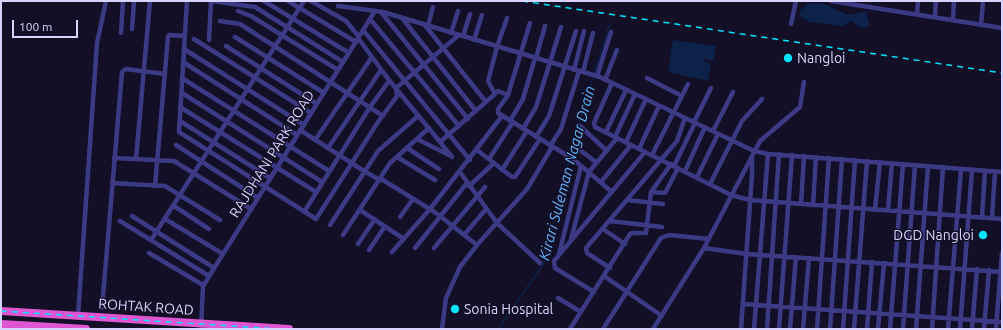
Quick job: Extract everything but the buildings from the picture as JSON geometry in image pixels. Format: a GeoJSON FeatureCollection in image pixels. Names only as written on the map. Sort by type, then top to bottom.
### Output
{"type":"FeatureCollection","features":[{"type":"Feature","properties":{"kind":"highway","name":"ROHTAK ROAD"},"geometry":{"type":"LineString","coordinates":[[1,311],[201,326],[289,329]]}},
{"type":"Feature","properties":{"kind":"highway","name":"ROHTAK ROAD"},"geometry":{"type":"LineString","coordinates":[[1,324],[86,329]]}},
{"type":"Feature","properties":{"kind":"street"},"geometry":{"type":"LineString","coordinates":[[78,316],[97,43],[106,1]]}},
{"type":"Feature","properties":{"kind":"street"},"geometry":{"type":"LineString","coordinates":[[121,33],[123,1]]}},
{"type":"Feature","properties":{"kind":"street"},"geometry":{"type":"LineString","coordinates":[[132,29],[134,1]]}},
{"type":"Feature","properties":{"kind":"street"},"geometry":{"type":"LineString","coordinates":[[136,159],[150,1]]}},
{"type":"Feature","properties":{"kind":"street"},"geometry":{"type":"LineString","coordinates":[[187,1],[179,132],[317,219],[397,96],[396,88]]}},
{"type":"Feature","properties":{"kind":"street"},"geometry":{"type":"LineString","coordinates":[[209,40],[211,1],[253,6],[288,26],[343,62]]}},
{"type":"Feature","properties":{"kind":"street"},"geometry":{"type":"LineString","coordinates":[[264,1],[349,53]]}},
{"type":"Feature","properties":{"kind":"street"},"geometry":{"type":"LineString","coordinates":[[288,1],[358,39]]}},
{"type":"Feature","properties":{"kind":"street"},"geometry":{"type":"LineString","coordinates":[[151,240],[304,1]]}},
{"type":"Feature","properties":{"kind":"street"},"geometry":{"type":"LineString","coordinates":[[311,1],[346,21],[389,81],[452,157],[417,139]]}},
{"type":"Feature","properties":{"kind":"street"},"geometry":{"type":"LineString","coordinates":[[791,24],[796,1]]}},
{"type":"Feature","properties":{"kind":"street"},"geometry":{"type":"LineString","coordinates":[[831,1],[858,3],[1002,28]]}},
{"type":"Feature","properties":{"kind":"street"},"geometry":{"type":"LineString","coordinates":[[917,14],[918,1]]}},
{"type":"Feature","properties":{"kind":"street"},"geometry":{"type":"LineString","coordinates":[[935,17],[936,1]]}},
{"type":"Feature","properties":{"kind":"street"},"geometry":{"type":"LineString","coordinates":[[953,20],[954,1]]}},
{"type":"Feature","properties":{"kind":"street"},"geometry":{"type":"LineString","coordinates":[[981,25],[983,1]]}},
{"type":"Feature","properties":{"kind":"street"},"geometry":{"type":"LineString","coordinates":[[338,6],[381,12],[597,76],[754,151],[768,154],[1002,172]]}},
{"type":"Feature","properties":{"kind":"street"},"geometry":{"type":"LineString","coordinates":[[426,25],[433,7]]}},
{"type":"Feature","properties":{"kind":"street"},"geometry":{"type":"LineString","coordinates":[[238,11],[252,16],[338,70]]}},
{"type":"Feature","properties":{"kind":"street","name":"RAJDHANI PARK ROAD"},"geometry":{"type":"LineString","coordinates":[[203,285],[375,11]]}},
{"type":"Feature","properties":{"kind":"street"},"geometry":{"type":"LineString","coordinates":[[451,32],[458,11]]}},
{"type":"Feature","properties":{"kind":"street"},"geometry":{"type":"LineString","coordinates":[[381,12],[468,119]]}},
{"type":"Feature","properties":{"kind":"street"},"geometry":{"type":"LineString","coordinates":[[396,88],[424,64],[461,36],[470,14]]}},
{"type":"Feature","properties":{"kind":"street"},"geometry":{"type":"LineString","coordinates":[[474,40],[482,15]]}},
{"type":"Feature","properties":{"kind":"street"},"geometry":{"type":"LineString","coordinates":[[402,18],[476,111]]}},
{"type":"Feature","properties":{"kind":"street"},"geometry":{"type":"LineString","coordinates":[[495,94],[488,82],[497,47],[507,18]]}},
{"type":"Feature","properties":{"kind":"street"},"geometry":{"type":"LineString","coordinates":[[370,19],[459,126]]}},
{"type":"Feature","properties":{"kind":"street"},"geometry":{"type":"LineString","coordinates":[[220,21],[240,24],[383,116]]}},
{"type":"Feature","properties":{"kind":"street"},"geometry":{"type":"LineString","coordinates":[[530,23],[508,94],[498,109],[498,113],[551,147],[573,159],[612,192]]}},
{"type":"Feature","properties":{"kind":"street"},"geometry":{"type":"LineString","coordinates":[[426,25],[443,49],[486,102]]}},
{"type":"Feature","properties":{"kind":"street"},"geometry":{"type":"LineString","coordinates":[[489,159],[512,122],[523,99],[546,26]]}},
{"type":"Feature","properties":{"kind":"street"},"geometry":{"type":"LineString","coordinates":[[502,170],[525,130],[536,107],[561,27]]}},
{"type":"Feature","properties":{"kind":"street"},"geometry":{"type":"LineString","coordinates":[[363,30],[470,160]]}},
{"type":"Feature","properties":{"kind":"street"},"geometry":{"type":"LineString","coordinates":[[477,150],[502,170],[515,178],[547,122],[576,31]]}},
{"type":"Feature","properties":{"kind":"street"},"geometry":{"type":"LineString","coordinates":[[579,71],[584,31]]}},
{"type":"Feature","properties":{"kind":"street"},"geometry":{"type":"LineString","coordinates":[[597,76],[610,32]]}},
{"type":"Feature","properties":{"kind":"street"},"geometry":{"type":"LineString","coordinates":[[442,329],[446,298],[460,267],[477,245],[528,189],[561,129],[579,71],[593,33]]}},
{"type":"Feature","properties":{"kind":"street"},"geometry":{"type":"LineString","coordinates":[[155,186],[168,37],[169,35],[184,36]]}},
{"type":"Feature","properties":{"kind":"street"},"geometry":{"type":"LineString","coordinates":[[235,37],[324,93]]}},
{"type":"Feature","properties":{"kind":"street"},"geometry":{"type":"LineString","coordinates":[[194,39],[254,79],[311,113]]}},
{"type":"Feature","properties":{"kind":"street"},"geometry":{"type":"LineString","coordinates":[[226,46],[317,104]]}},
{"type":"Feature","properties":{"kind":"street"},"geometry":{"type":"LineString","coordinates":[[184,49],[304,125]]}},
{"type":"Feature","properties":{"kind":"street"},"geometry":{"type":"LineString","coordinates":[[605,80],[617,50]]}},
{"type":"Feature","properties":{"kind":"street"},"geometry":{"type":"LineString","coordinates":[[315,140],[372,57]]}},
{"type":"Feature","properties":{"kind":"street"},"geometry":{"type":"LineString","coordinates":[[183,62],[240,101],[297,136]]}},
{"type":"Feature","properties":{"kind":"street"},"geometry":{"type":"LineString","coordinates":[[102,308],[122,72],[126,69],[165,74]]}},
{"type":"Feature","properties":{"kind":"street"},"geometry":{"type":"LineString","coordinates":[[328,148],[359,100],[381,70]]}},
{"type":"Feature","properties":{"kind":"street"},"geometry":{"type":"LineString","coordinates":[[182,78],[329,171]]}},
{"type":"Feature","properties":{"kind":"street"},"geometry":{"type":"LineString","coordinates":[[647,78],[682,96]]}},
{"type":"Feature","properties":{"kind":"street"},"geometry":{"type":"LineString","coordinates":[[304,212],[370,107],[389,81]]}},
{"type":"Feature","properties":{"kind":"street"},"geometry":{"type":"LineString","coordinates":[[653,329],[704,248],[754,151],[768,133],[800,106],[804,82]]}},
{"type":"Feature","properties":{"kind":"street"},"geometry":{"type":"LineString","coordinates":[[612,83],[593,124],[631,145],[732,194],[750,200],[1002,219]]}},
{"type":"Feature","properties":{"kind":"street"},"geometry":{"type":"LineString","coordinates":[[652,155],[688,84]]}},
{"type":"Feature","properties":{"kind":"street"},"geometry":{"type":"LineString","coordinates":[[651,192],[665,193],[674,166],[711,88]]}},
{"type":"Feature","properties":{"kind":"street"},"geometry":{"type":"LineString","coordinates":[[606,132],[626,90]]}},
{"type":"Feature","properties":{"kind":"street"},"geometry":{"type":"LineString","coordinates":[[440,142],[468,119],[498,91],[508,94]]}},
{"type":"Feature","properties":{"kind":"street"},"geometry":{"type":"LineString","coordinates":[[697,177],[734,92]]}},
{"type":"Feature","properties":{"kind":"street"},"geometry":{"type":"LineString","coordinates":[[182,93],[322,182]]}},
{"type":"Feature","properties":{"kind":"street"},"geometry":{"type":"LineString","coordinates":[[571,241],[589,172],[607,151],[616,137],[635,94]]}},
{"type":"Feature","properties":{"kind":"street"},"geometry":{"type":"LineString","coordinates":[[626,142],[646,99]]}},
{"type":"Feature","properties":{"kind":"street"},"geometry":{"type":"LineString","coordinates":[[710,184],[742,121],[762,99]]}},
{"type":"Feature","properties":{"kind":"street"},"geometry":{"type":"LineString","coordinates":[[639,149],[659,106]]}},
{"type":"Feature","properties":{"kind":"street"},"geometry":{"type":"LineString","coordinates":[[180,107],[316,192]]}},
{"type":"Feature","properties":{"kind":"street"},"geometry":{"type":"LineString","coordinates":[[330,225],[378,151],[418,116]]}},
{"type":"Feature","properties":{"kind":"street"},"geometry":{"type":"LineString","coordinates":[[392,252],[470,160],[502,116]]}},
{"type":"Feature","properties":{"kind":"street"},"geometry":{"type":"LineString","coordinates":[[610,268],[585,250],[677,140],[685,118]]}},
{"type":"Feature","properties":{"kind":"street"},"geometry":{"type":"LineString","coordinates":[[180,122],[270,178]]}},
{"type":"Feature","properties":{"kind":"street"},"geometry":{"type":"LineString","coordinates":[[580,126],[607,151]]}},
{"type":"Feature","properties":{"kind":"street"},"geometry":{"type":"LineString","coordinates":[[684,171],[705,127]]}},
{"type":"Feature","properties":{"kind":"street"},"geometry":{"type":"LineString","coordinates":[[343,235],[378,179],[397,157],[428,128]]}},
{"type":"Feature","properties":{"kind":"street"},"geometry":{"type":"LineString","coordinates":[[300,130],[364,171],[378,179],[383,180],[430,209],[477,245]]}},
{"type":"Feature","properties":{"kind":"street"},"geometry":{"type":"LineString","coordinates":[[176,145],[258,198]]}},
{"type":"Feature","properties":{"kind":"street"},"geometry":{"type":"LineString","coordinates":[[600,182],[631,145]]}},
{"type":"Feature","properties":{"kind":"street"},"geometry":{"type":"LineString","coordinates":[[407,148],[440,169]]}},
{"type":"Feature","properties":{"kind":"street"},"geometry":{"type":"LineString","coordinates":[[580,150],[597,163]]}},
{"type":"Feature","properties":{"kind":"street"},"geometry":{"type":"LineString","coordinates":[[594,292],[555,268],[554,263],[558,256],[645,152]]}},
{"type":"Feature","properties":{"kind":"street"},"geometry":{"type":"LineString","coordinates":[[754,329],[763,201],[768,154]]}},
{"type":"Feature","properties":{"kind":"street"},"geometry":{"type":"LineString","coordinates":[[766,329],[779,154]]}},
{"type":"Feature","properties":{"kind":"street"},"geometry":{"type":"LineString","coordinates":[[779,329],[792,155]]}},
{"type":"Feature","properties":{"kind":"street"},"geometry":{"type":"LineString","coordinates":[[800,204],[804,156]]}},
{"type":"Feature","properties":{"kind":"street"},"geometry":{"type":"LineString","coordinates":[[397,157],[435,180]]}},
{"type":"Feature","properties":{"kind":"street"},"geometry":{"type":"LineString","coordinates":[[741,329],[747,254],[752,157]]}},
{"type":"Feature","properties":{"kind":"street"},"geometry":{"type":"LineString","coordinates":[[813,205],[816,157]]}},
{"type":"Feature","properties":{"kind":"street"},"geometry":{"type":"LineString","coordinates":[[114,158],[174,162],[251,209]]}},
{"type":"Feature","properties":{"kind":"street"},"geometry":{"type":"LineString","coordinates":[[817,329],[828,158]]}},
{"type":"Feature","properties":{"kind":"street"},"geometry":{"type":"LineString","coordinates":[[830,329],[842,159]]}},
{"type":"Feature","properties":{"kind":"street"},"geometry":{"type":"LineString","coordinates":[[843,329],[855,160]]}},
{"type":"Feature","properties":{"kind":"street"},"geometry":{"type":"LineString","coordinates":[[854,329],[867,161]]}},
{"type":"Feature","properties":{"kind":"street"},"geometry":{"type":"LineString","coordinates":[[875,210],[880,162]]}},
{"type":"Feature","properties":{"kind":"street"},"geometry":{"type":"LineString","coordinates":[[415,248],[468,184],[494,163]]}},
{"type":"Feature","properties":{"kind":"street"},"geometry":{"type":"LineString","coordinates":[[888,210],[892,163]]}},
{"type":"Feature","properties":{"kind":"street"},"geometry":{"type":"LineString","coordinates":[[890,329],[903,164]]}},
{"type":"Feature","properties":{"kind":"street"},"geometry":{"type":"LineString","coordinates":[[903,329],[916,165]]}},
{"type":"Feature","properties":{"kind":"street"},"geometry":{"type":"LineString","coordinates":[[558,256],[581,166]]}},
{"type":"Feature","properties":{"kind":"street"},"geometry":{"type":"LineString","coordinates":[[570,329],[631,233],[646,233],[651,192],[674,166]]}},
{"type":"Feature","properties":{"kind":"street"},"geometry":{"type":"LineString","coordinates":[[916,329],[928,166]]}},
{"type":"Feature","properties":{"kind":"street"},"geometry":{"type":"LineString","coordinates":[[932,329],[943,167]]}},
{"type":"Feature","properties":{"kind":"street"},"geometry":{"type":"LineString","coordinates":[[948,329],[961,169]]}},
{"type":"Feature","properties":{"kind":"street"},"geometry":{"type":"LineString","coordinates":[[960,329],[972,170]]}},
{"type":"Feature","properties":{"kind":"street"},"geometry":{"type":"LineString","coordinates":[[982,217],[985,171]]}},
{"type":"Feature","properties":{"kind":"street"},"geometry":{"type":"LineString","coordinates":[[460,172],[497,223],[540,263]]}},
{"type":"Feature","properties":{"kind":"street"},"geometry":{"type":"LineString","coordinates":[[992,218],[996,172]]}},
{"type":"Feature","properties":{"kind":"street"},"geometry":{"type":"LineString","coordinates":[[112,183],[165,186],[220,220]]}},
{"type":"Feature","properties":{"kind":"street"},"geometry":{"type":"LineString","coordinates":[[434,248],[485,186]]}},
{"type":"Feature","properties":{"kind":"street"},"geometry":{"type":"LineString","coordinates":[[400,217],[413,199]]}},
{"type":"Feature","properties":{"kind":"street"},"geometry":{"type":"LineString","coordinates":[[627,200],[663,204]]}},
{"type":"Feature","properties":{"kind":"street"},"geometry":{"type":"LineString","coordinates":[[174,206],[210,229]]}},
{"type":"Feature","properties":{"kind":"street"},"geometry":{"type":"LineString","coordinates":[[464,235],[486,209]]}},
{"type":"Feature","properties":{"kind":"street"},"geometry":{"type":"LineString","coordinates":[[360,210],[404,239]]}},
{"type":"Feature","properties":{"kind":"street"},"geometry":{"type":"LineString","coordinates":[[132,216],[214,268]]}},
{"type":"Feature","properties":{"kind":"street"},"geometry":{"type":"LineString","coordinates":[[165,219],[223,254]]}},
{"type":"Feature","properties":{"kind":"street"},"geometry":{"type":"LineString","coordinates":[[358,244],[375,219]]}},
{"type":"Feature","properties":{"kind":"street"},"geometry":{"type":"LineString","coordinates":[[120,221],[209,276]]}},
{"type":"Feature","properties":{"kind":"street"},"geometry":{"type":"LineString","coordinates":[[610,221],[662,227]]}},
{"type":"Feature","properties":{"kind":"street"},"geometry":{"type":"LineString","coordinates":[[369,250],[385,226]]}},
{"type":"Feature","properties":{"kind":"street"},"geometry":{"type":"LineString","coordinates":[[603,229],[625,244]]}},
{"type":"Feature","properties":{"kind":"street"},"geometry":{"type":"LineString","coordinates":[[603,329],[661,238],[665,236],[709,239]]}},
{"type":"Feature","properties":{"kind":"street"},"geometry":{"type":"LineString","coordinates":[[704,248],[747,254],[937,266],[1001,272]]}},
{"type":"Feature","properties":{"kind":"street"},"geometry":{"type":"LineString","coordinates":[[149,253],[203,285],[201,326]]}},
{"type":"Feature","properties":{"kind":"street"},"geometry":{"type":"LineString","coordinates":[[996,329],[999,322],[1002,253]]}},
{"type":"Feature","properties":{"kind":"street"},"geometry":{"type":"LineString","coordinates":[[790,329],[796,257]]}},
{"type":"Feature","properties":{"kind":"street"},"geometry":{"type":"LineString","coordinates":[[803,329],[809,258]]}},
{"type":"Feature","properties":{"kind":"street"},"geometry":{"type":"LineString","coordinates":[[867,329],[872,262]]}},
{"type":"Feature","properties":{"kind":"street"},"geometry":{"type":"LineString","coordinates":[[878,329],[884,263]]}},
{"type":"Feature","properties":{"kind":"street"},"geometry":{"type":"LineString","coordinates":[[972,329],[977,270]]}},
{"type":"Feature","properties":{"kind":"street"},"geometry":{"type":"LineString","coordinates":[[984,329],[989,270]]}},
{"type":"Feature","properties":{"kind":"street"},"geometry":{"type":"LineString","coordinates":[[604,276],[662,316]]}},
{"type":"Feature","properties":{"kind":"street"},"geometry":{"type":"LineString","coordinates":[[558,298],[581,312]]}},
{"type":"Feature","properties":{"kind":"street"},"geometry":{"type":"LineString","coordinates":[[743,304],[999,322]]}},
{"type":"Feature","properties":{"kind":"water"},"geometry":{"type":"Polygon","coordinates":[[[808,3],[825,4],[848,15],[866,11],[870,26],[861,28],[851,21],[843,26],[810,22],[800,16],[799,12],[808,3]]]}},
{"type":"Feature","properties":{"kind":"water"},"geometry":{"type":"Polygon","coordinates":[[[673,40],[716,46],[713,61],[705,59],[704,61],[711,64],[708,81],[668,72],[673,40]]]}},
{"type":"Feature","properties":{"kind":"waterway","name":"Kirari Suleman Nagar Drain"},"geometry":{"type":"LineString","coordinates":[[594,73],[610,23]]}},
{"type":"Feature","properties":{"kind":"waterway","name":"Kirari Suleman Nagar Drain"},"geometry":{"type":"LineString","coordinates":[[500,326],[543,265],[575,136],[593,78]]}},
{"type":"Feature","properties":{"kind":"railway"},"geometry":{"type":"LineString","coordinates":[[522,1],[1002,73]]}},
{"type":"Feature","properties":{"kind":"railway"},"geometry":{"type":"LineString","coordinates":[[1,311],[278,329]]}},
{"type":"Feature","properties":{"kind":"place","name":"Nangloi"},"geometry":{"type":"Point","coordinates":[788,58]}},
{"type":"Feature","properties":{"kind":"place","name":"DGD Nangloi"},"geometry":{"type":"Point","coordinates":[983,235]}},
{"type":"Feature","properties":{"kind":"place","name":"Sonia Hospital"},"geometry":{"type":"Point","coordinates":[455,309]}}]}
